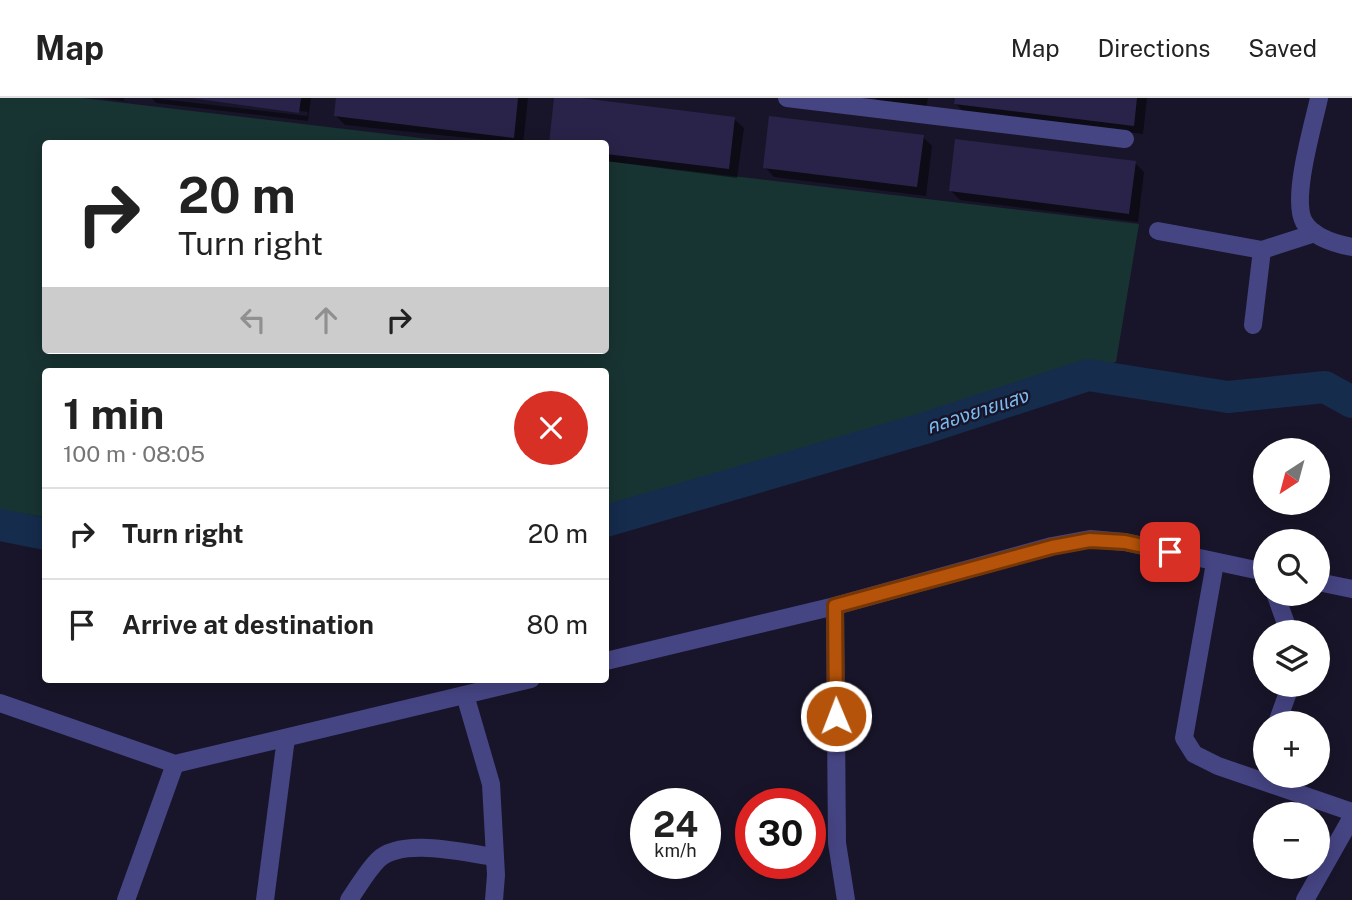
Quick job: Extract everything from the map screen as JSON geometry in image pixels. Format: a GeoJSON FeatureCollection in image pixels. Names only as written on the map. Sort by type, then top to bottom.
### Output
{"type":"FeatureCollection","features":[{"type":"Feature","properties":{"kind":"street"},"geometry":{"type":"LineString","coordinates":[[787,98],[1125,139]]}},
{"type":"Feature","properties":{"kind":"street"},"geometry":{"type":"LineString","coordinates":[[1319,98],[1298,205],[1304,223],[1315,233],[1352,247]]}},
{"type":"Feature","properties":{"kind":"street"},"geometry":{"type":"LineString","coordinates":[[1158,231],[1262,250],[1315,233]]}},
{"type":"Feature","properties":{"kind":"street"},"geometry":{"type":"LineString","coordinates":[[1253,325],[1262,250]]}},
{"type":"Feature","properties":{"kind":"street"},"geometry":{"type":"LineString","coordinates":[[609,660],[835,606],[1052,547],[1090,540],[1125,542],[1253,570]]}},
{"type":"Feature","properties":{"kind":"street"},"geometry":{"type":"LineString","coordinates":[[1215,563],[1184,738],[1194,754],[1218,766],[1352,814],[1305,900]]}},
{"type":"Feature","properties":{"kind":"street"},"geometry":{"type":"LineString","coordinates":[[1330,584],[1352,589]]}},
{"type":"Feature","properties":{"kind":"street"},"geometry":{"type":"LineString","coordinates":[[835,606],[840,898]]}},
{"type":"Feature","properties":{"kind":"street"},"geometry":{"type":"LineString","coordinates":[[0,703],[175,764],[514,683]]}},
{"type":"Feature","properties":{"kind":"street"},"geometry":{"type":"LineString","coordinates":[[464,695],[491,784],[494,900]]}},
{"type":"Feature","properties":{"kind":"street"},"geometry":{"type":"LineString","coordinates":[[265,900],[286,738]]}},
{"type":"Feature","properties":{"kind":"street"},"geometry":{"type":"LineString","coordinates":[[127,900],[175,764]]}},
{"type":"Feature","properties":{"kind":"street"},"geometry":{"type":"LineString","coordinates":[[349,900],[380,858],[398,848],[494,857]]}},
{"type":"Feature","properties":{"kind":"green space"},"geometry":{"type":"Polygon","coordinates":[[[0,98],[82,98],[438,140],[42,140],[42,354],[609,354],[609,161],[1139,224],[1116,362],[609,504],[609,368],[42,368],[42,517],[0,510],[0,98]]]}},
{"type":"Feature","properties":{"kind":"building"},"geometry":{"type":"Polygon","coordinates":[[[191,98],[301,98],[299,113],[191,98]]]}},
{"type":"Feature","properties":{"kind":"building"},"geometry":{"type":"Polygon","coordinates":[[[336,98],[518,98],[514,138],[334,116],[336,98]]]}},
{"type":"Feature","properties":{"kind":"building"},"geometry":{"type":"Polygon","coordinates":[[[554,98],[581,98],[735,117],[729,169],[609,154],[609,140],[549,140],[554,98]]]}},
{"type":"Feature","properties":{"kind":"building"},"geometry":{"type":"Polygon","coordinates":[[[955,98],[1137,98],[1134,126],[954,104],[955,98]]]}},
{"type":"Feature","properties":{"kind":"building"},"geometry":{"type":"Polygon","coordinates":[[[769,116],[924,135],[917,187],[763,168],[769,116]]]}},
{"type":"Feature","properties":{"kind":"building"},"geometry":{"type":"Polygon","coordinates":[[[955,139],[1136,161],[1129,214],[949,191],[955,139]]]}},
{"type":"Feature","properties":{"kind":"waterway","name":"คลองยายแสง"},"geometry":{"type":"LineString","coordinates":[[609,520],[922,429],[1088,375],[1228,397],[1325,387],[1352,402]]}},
{"type":"Feature","properties":{"kind":"waterway","name":"คลองยายแสง"},"geometry":{"type":"LineString","coordinates":[[0,525],[42,533]]}},
{"type":"Feature","properties":{"kind":"route"},"geometry":{"type":"LineString","coordinates":[[836,716],[835,606],[1052,547],[1090,540],[1125,542],[1170,552]]}}]}
